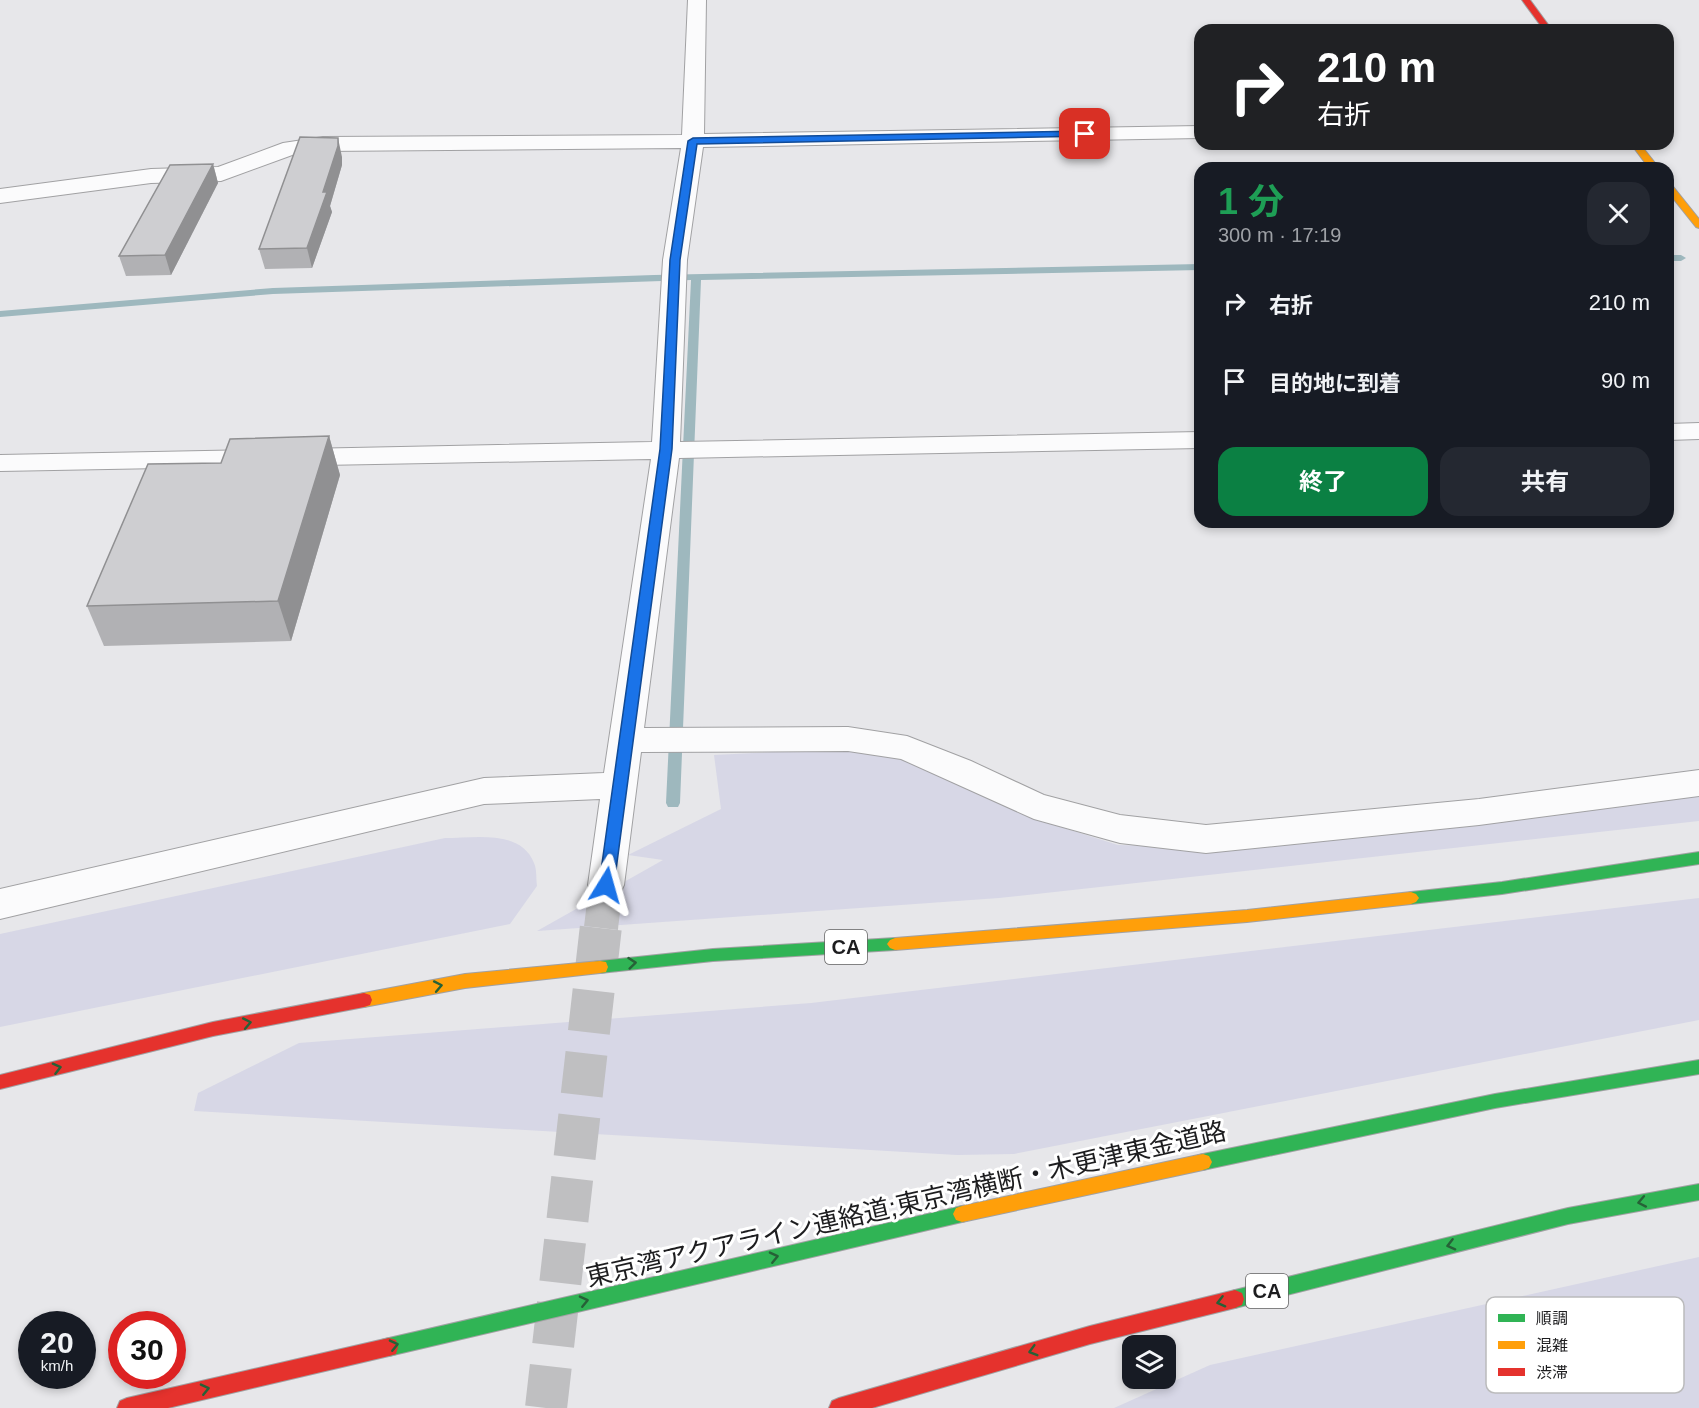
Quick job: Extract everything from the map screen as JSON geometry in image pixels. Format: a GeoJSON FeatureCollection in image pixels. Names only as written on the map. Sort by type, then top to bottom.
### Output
{"type":"FeatureCollection","features":[{"type":"Feature","properties":{"kind":"main road"},"geometry":{"type":"LineString","coordinates":[[1526,0],[1544,24]]}},
{"type":"Feature","properties":{"kind":"main road"},"geometry":{"type":"LineString","coordinates":[[1640,150],[1649,162]]}},
{"type":"Feature","properties":{"kind":"main road"},"geometry":{"type":"LineString","coordinates":[[1674,194],[1699,225]]}},
{"type":"Feature","properties":{"kind":"main road","name":"CA"},"geometry":{"type":"LineString","coordinates":[[0,1082],[213,1029],[465,981],[713,955],[984,938],[1247,916],[1502,888],[1699,858]]}},
{"type":"Feature","properties":{"kind":"main road","name":"東京湾アクアライン連絡道;東京湾横断・木更津東金道路"},"geometry":{"type":"LineString","coordinates":[[127,1408],[1033,1197],[1495,1101],[1699,1067]]}},
{"type":"Feature","properties":{"kind":"main road","name":"CA"},"geometry":{"type":"LineString","coordinates":[[839,1408],[1090,1335],[1568,1216],[1699,1192]]}},
{"type":"Feature","properties":{"kind":"street"},"geometry":{"type":"LineString","coordinates":[[606,885],[620,785],[635,740],[668,449],[673,290],[675,260],[693,141],[697,0]]}},
{"type":"Feature","properties":{"kind":"street"},"geometry":{"type":"LineString","coordinates":[[0,196],[152,176],[222,174],[283,151],[323,144],[693,141],[1194,132]]}},
{"type":"Feature","properties":{"kind":"street"},"geometry":{"type":"LineString","coordinates":[[1674,432],[1699,431]]}},
{"type":"Feature","properties":{"kind":"street"},"geometry":{"type":"LineString","coordinates":[[0,463],[1194,440]]}},
{"type":"Feature","properties":{"kind":"street"},"geometry":{"type":"LineString","coordinates":[[635,740],[848,739],[907,748],[1034,806],[1120,829],[1206,839],[1479,813],[1699,783]]}},
{"type":"Feature","properties":{"kind":"street"},"geometry":{"type":"LineString","coordinates":[[0,904],[484,791],[620,785]]}},
{"type":"Feature","properties":{"kind":"shaded area"},"geometry":{"type":"Polygon","coordinates":[[[835,749],[892,755],[961,784],[1029,817],[1118,845],[1203,847],[1699,789],[1699,821],[999,898],[537,931],[663,860],[628,855],[721,809],[714,755],[835,749]]]}},
{"type":"Feature","properties":{"kind":"shaded area"},"geometry":{"type":"Polygon","coordinates":[[[482,837],[508,840],[528,852],[535,865],[537,886],[510,924],[0,1027],[0,934],[445,838],[482,837]]]}},
{"type":"Feature","properties":{"kind":"shaded area"},"geometry":{"type":"Polygon","coordinates":[[[1699,898],[1699,1020],[1014,1154],[957,1155],[194,1111],[198,1093],[299,1043],[811,1003],[1699,898]]]}},
{"type":"Feature","properties":{"kind":"shaded area"},"geometry":{"type":"Polygon","coordinates":[[[1699,1257],[1699,1408],[1114,1408],[1156,1389],[1176,1389],[1176,1380],[1210,1365],[1486,1304],[1486,1393],[1684,1393],[1684,1297],[1518,1297],[1699,1257]]]}},
{"type":"Feature","properties":{"kind":"building"},"geometry":{"type":"Polygon","coordinates":[[[300,137],[338,138],[338,146],[323,192],[327,192],[307,248],[259,249],[300,137]]]}},
{"type":"Feature","properties":{"kind":"building"},"geometry":{"type":"Polygon","coordinates":[[[213,164],[165,255],[119,256],[170,165],[213,164]]]}},
{"type":"Feature","properties":{"kind":"building"},"geometry":{"type":"Polygon","coordinates":[[[329,436],[278,601],[87,606],[148,464],[221,463],[230,439],[329,436]]]}},
{"type":"Feature","properties":{"kind":"waterway"},"geometry":{"type":"LineString","coordinates":[[1674,258],[1681,258]]}},
{"type":"Feature","properties":{"kind":"waterway"},"geometry":{"type":"LineString","coordinates":[[696,277],[1194,267]]}},
{"type":"Feature","properties":{"kind":"waterway"},"geometry":{"type":"LineString","coordinates":[[0,314],[273,291],[696,277]]}},
{"type":"Feature","properties":{"kind":"waterway"},"geometry":{"type":"LineString","coordinates":[[673,803],[696,277]]}},
{"type":"Feature","properties":{"kind":"tunnel"},"geometry":{"type":"LineString","coordinates":[[601,928],[606,885]]}},
{"type":"Feature","properties":{"kind":"tunnel"},"geometry":{"type":"LineString","coordinates":[[546,1408],[601,926]]}},
{"type":"Feature","properties":{"kind":"traffic: fast"},"geometry":{"type":"LineString","coordinates":[[1411,898],[1502,888],[1699,858]]}},
{"type":"Feature","properties":{"kind":"traffic: fast"},"geometry":{"type":"LineString","coordinates":[[600,967],[713,955],[895,944]]}},
{"type":"Feature","properties":{"kind":"traffic: fast"},"geometry":{"type":"LineString","coordinates":[[1203,1162],[1495,1101],[1699,1067]]}},
{"type":"Feature","properties":{"kind":"traffic: fast"},"geometry":{"type":"LineString","coordinates":[[1235,1299],[1568,1216],[1699,1192]]}},
{"type":"Feature","properties":{"kind":"traffic: fast"},"geometry":{"type":"LineString","coordinates":[[389,1347],[962,1214]]}},
{"type":"Feature","properties":{"kind":"traffic: slow"},"geometry":{"type":"LineString","coordinates":[[1640,150],[1649,162]]}},
{"type":"Feature","properties":{"kind":"traffic: slow"},"geometry":{"type":"LineString","coordinates":[[1674,194],[1699,225]]}},
{"type":"Feature","properties":{"kind":"traffic: slow"},"geometry":{"type":"LineString","coordinates":[[895,944],[1247,916],[1411,898]]}},
{"type":"Feature","properties":{"kind":"traffic: slow"},"geometry":{"type":"LineString","coordinates":[[364,1000],[465,981],[600,967]]}},
{"type":"Feature","properties":{"kind":"traffic: slow"},"geometry":{"type":"LineString","coordinates":[[962,1214],[1203,1162]]}},
{"type":"Feature","properties":{"kind":"traffic: jam"},"geometry":{"type":"LineString","coordinates":[[1526,0],[1544,24]]}},
{"type":"Feature","properties":{"kind":"traffic: jam"},"geometry":{"type":"LineString","coordinates":[[0,1082],[213,1029],[364,1000]]}},
{"type":"Feature","properties":{"kind":"traffic: jam"},"geometry":{"type":"LineString","coordinates":[[839,1408],[1090,1335],[1235,1299]]}},
{"type":"Feature","properties":{"kind":"traffic: jam"},"geometry":{"type":"LineString","coordinates":[[127,1408],[389,1347]]}},
{"type":"Feature","properties":{"kind":"route"},"geometry":{"type":"LineString","coordinates":[[606,885],[628,740],[666,449],[675,260],[693,141],[1085,134]]}}]}
